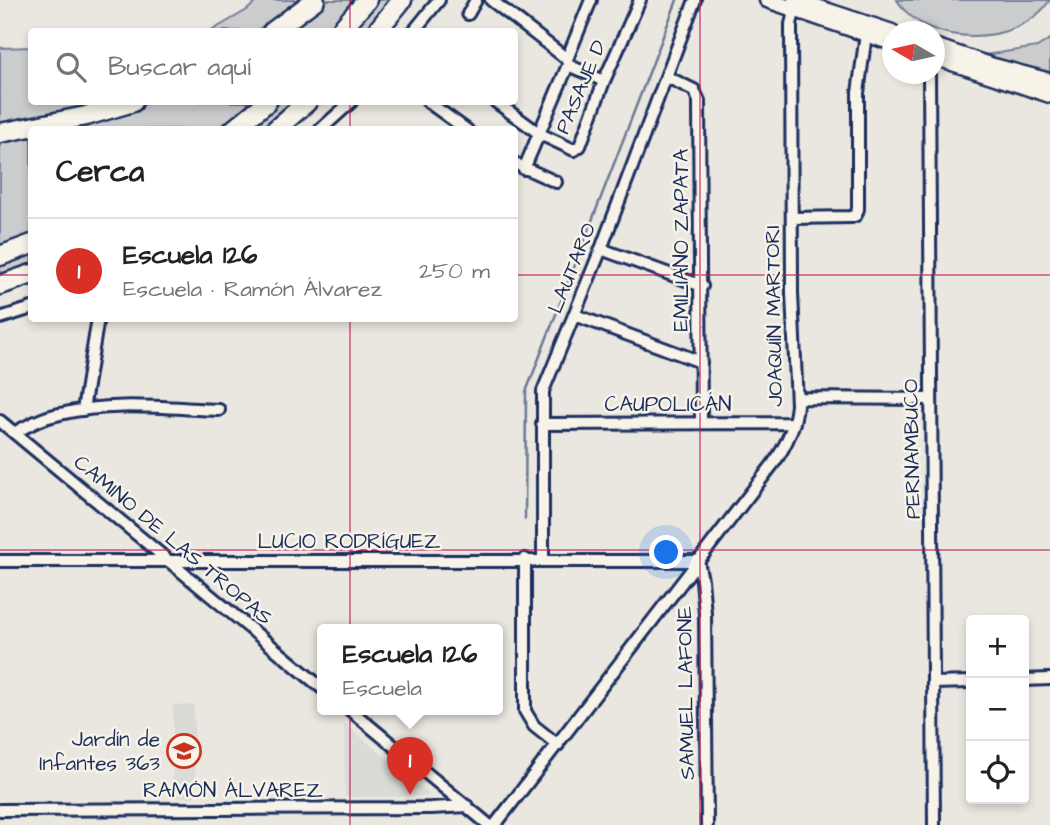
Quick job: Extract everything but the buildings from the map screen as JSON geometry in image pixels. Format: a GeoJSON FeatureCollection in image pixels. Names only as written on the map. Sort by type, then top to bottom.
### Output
{"type":"FeatureCollection","features":[{"type":"Feature","properties":{"kind":"highway"},"geometry":{"type":"LineString","coordinates":[[277,28],[315,0]]}},
{"type":"Feature","properties":{"kind":"highway"},"geometry":{"type":"LineString","coordinates":[[342,28],[367,0]]}},
{"type":"Feature","properties":{"kind":"highway"},"geometry":{"type":"LineString","coordinates":[[379,28],[402,0]]}},
{"type":"Feature","properties":{"kind":"highway"},"geometry":{"type":"LineString","coordinates":[[38,126],[122,105]]}},
{"type":"Feature","properties":{"kind":"highway"},"geometry":{"type":"LineString","coordinates":[[238,126],[263,105]]}},
{"type":"Feature","properties":{"kind":"highway"},"geometry":{"type":"LineString","coordinates":[[280,126],[304,105]]}},
{"type":"Feature","properties":{"kind":"highway"},"geometry":{"type":"LineString","coordinates":[[0,133],[28,128]]}},
{"type":"Feature","properties":{"kind":"highway"},"geometry":{"type":"LineString","coordinates":[[0,256],[28,246]]}},
{"type":"Feature","properties":{"kind":"highway"},"geometry":{"type":"LineString","coordinates":[[0,285],[28,275]]}},
{"type":"Feature","properties":{"kind":"street"},"geometry":{"type":"LineString","coordinates":[[416,28],[439,0]]}},
{"type":"Feature","properties":{"kind":"street"},"geometry":{"type":"LineString","coordinates":[[468,14],[476,0]]}},
{"type":"Feature","properties":{"kind":"street"},"geometry":{"type":"LineString","coordinates":[[491,0],[567,62],[604,81]]}},
{"type":"Feature","properties":{"kind":"street"},"geometry":{"type":"LineString","coordinates":[[556,182],[519,166],[540,134],[591,0]]}},
{"type":"Feature","properties":{"kind":"street","name":"PASAJE D"},"geometry":{"type":"LineString","coordinates":[[540,134],[574,150],[580,146],[604,81],[640,0]]}},
{"type":"Feature","properties":{"kind":"street","name":"LAUTARO"},"geometry":{"type":"LineString","coordinates":[[543,559],[543,391],[601,249],[695,0]]}},
{"type":"Feature","properties":{"kind":"street"},"geometry":{"type":"LineString","coordinates":[[768,0],[795,4],[864,28],[882,38]]}},
{"type":"Feature","properties":{"kind":"street","name":"JOAQUÍN MARTORI"},"geometry":{"type":"LineString","coordinates":[[495,825],[773,464],[794,423],[797,398],[792,218],[791,24],[795,4]]}},
{"type":"Feature","properties":{"kind":"street"},"geometry":{"type":"LineString","coordinates":[[864,28],[882,31]]}},
{"type":"Feature","properties":{"kind":"street"},"geometry":{"type":"LineString","coordinates":[[792,218],[856,215],[858,93],[864,28]]}},
{"type":"Feature","properties":{"kind":"street"},"geometry":{"type":"LineString","coordinates":[[945,50],[990,65],[1048,90]]}},
{"type":"Feature","properties":{"kind":"street"},"geometry":{"type":"LineString","coordinates":[[945,60],[1048,90]]}},
{"type":"Feature","properties":{"kind":"street","name":"EMILIANO ZAPATA"},"geometry":{"type":"LineString","coordinates":[[667,76],[694,90],[699,100],[701,422]]}},
{"type":"Feature","properties":{"kind":"street","name":"PERNAMBUCO"},"geometry":{"type":"LineString","coordinates":[[929,84],[934,825]]}},
{"type":"Feature","properties":{"kind":"street"},"geometry":{"type":"LineString","coordinates":[[324,126],[348,105]]}},
{"type":"Feature","properties":{"kind":"street"},"geometry":{"type":"LineString","coordinates":[[432,105],[461,126]]}},
{"type":"Feature","properties":{"kind":"street"},"geometry":{"type":"LineString","coordinates":[[500,105],[540,134]]}},
{"type":"Feature","properties":{"kind":"street"},"geometry":{"type":"LineString","coordinates":[[601,249],[702,286]]}},
{"type":"Feature","properties":{"kind":"street"},"geometry":{"type":"LineString","coordinates":[[0,318],[28,308]]}},
{"type":"Feature","properties":{"kind":"street"},"geometry":{"type":"LineString","coordinates":[[575,315],[701,362]]}},
{"type":"Feature","properties":{"kind":"street"},"geometry":{"type":"LineString","coordinates":[[83,410],[97,322]]}},
{"type":"Feature","properties":{"kind":"street"},"geometry":{"type":"LineString","coordinates":[[797,398],[930,399]]}},
{"type":"Feature","properties":{"kind":"street"},"geometry":{"type":"LineString","coordinates":[[14,433],[40,420],[83,410],[140,406],[219,410]]}},
{"type":"Feature","properties":{"kind":"street","name":"CAMINO DE LAS TROPAS"},"geometry":{"type":"LineString","coordinates":[[0,421],[317,683]]}},
{"type":"Feature","properties":{"kind":"street","name":"CAUPOLICÁN"},"geometry":{"type":"LineString","coordinates":[[542,424],[794,423]]}},
{"type":"Feature","properties":{"kind":"street"},"geometry":{"type":"LineString","coordinates":[[525,559],[525,711],[534,726],[558,745]]}},
{"type":"Feature","properties":{"kind":"street","name":"LUCIO RODRÍGUEZ"},"geometry":{"type":"LineString","coordinates":[[0,561],[698,561]]}},
{"type":"Feature","properties":{"kind":"street","name":"SAMUEL LAFONE"},"geometry":{"type":"LineString","coordinates":[[698,561],[705,614],[707,825]]}},
{"type":"Feature","properties":{"kind":"street"},"geometry":{"type":"LineString","coordinates":[[1029,680],[1050,679]]}},
{"type":"Feature","properties":{"kind":"street"},"geometry":{"type":"LineString","coordinates":[[933,683],[966,682]]}},
{"type":"Feature","properties":{"kind":"street"},"geometry":{"type":"LineString","coordinates":[[356,715],[489,825]]}},
{"type":"Feature","properties":{"kind":"street","name":"RAMÓN ÁLVAREZ"},"geometry":{"type":"LineString","coordinates":[[0,810],[467,806]]}},
{"type":"Feature","properties":{"kind":"shaded area"},"geometry":{"type":"Polygon","coordinates":[[[258,0],[299,0],[260,28],[216,28],[247,10],[258,0]]]}},
{"type":"Feature","properties":{"kind":"shaded area"},"geometry":{"type":"Polygon","coordinates":[[[327,0],[354,0],[330,28],[291,28],[327,0]]]}},
{"type":"Feature","properties":{"kind":"shaded area"},"geometry":{"type":"Polygon","coordinates":[[[377,0],[392,0],[369,28],[353,28],[377,0]]]}},
{"type":"Feature","properties":{"kind":"shaded area"},"geometry":{"type":"Polygon","coordinates":[[[897,0],[1050,0],[1036,16],[1018,27],[996,34],[950,34],[945,32],[945,21],[919,21],[897,0]]]}},
{"type":"Feature","properties":{"kind":"shaded area"},"geometry":{"type":"Polygon","coordinates":[[[1050,39],[1050,76],[984,58],[985,55],[1037,47],[1050,39]]]}},
{"type":"Feature","properties":{"kind":"shaded area"},"geometry":{"type":"Polygon","coordinates":[[[28,47],[28,105],[92,105],[0,124],[0,48],[28,47]]]}},
{"type":"Feature","properties":{"kind":"shaded area"},"geometry":{"type":"Polygon","coordinates":[[[143,105],[250,105],[223,126],[78,126],[143,105]]]}},
{"type":"Feature","properties":{"kind":"shaded area"},"geometry":{"type":"Polygon","coordinates":[[[277,105],[295,105],[271,126],[252,126],[277,105]]]}},
{"type":"Feature","properties":{"kind":"shaded area"},"geometry":{"type":"Polygon","coordinates":[[[28,136],[28,236],[0,248],[0,141],[28,136]]]}},
{"type":"Feature","properties":{"kind":"shaded area"},"geometry":{"type":"Polygon","coordinates":[[[28,253],[28,267],[0,278],[0,264],[28,253]]]}},
{"type":"Feature","properties":{"kind":"shaded area","name":"Jardín de Infantes 363"},"geometry":{"type":"Polygon","coordinates":[[[173,705],[194,705],[195,797],[173,797],[173,705]]]}},
{"type":"Feature","properties":{"kind":"shaded area"},"geometry":{"type":"Polygon","coordinates":[[[344,723],[428,793],[428,796],[345,797],[344,723]]]}},
{"type":"Feature","properties":{"kind":"waterway"},"geometry":{"type":"LineString","coordinates":[[525,519],[526,392],[677,0]]}},
{"type":"Feature","properties":{"kind":"place","name":"Jardín de Infantes 363"},"geometry":{"type":"Point","coordinates":[184,751]}},
{"type":"Feature","properties":{"kind":"place","name":"Escuela 126"},"geometry":{"type":"Point","coordinates":[410,795]}}]}
